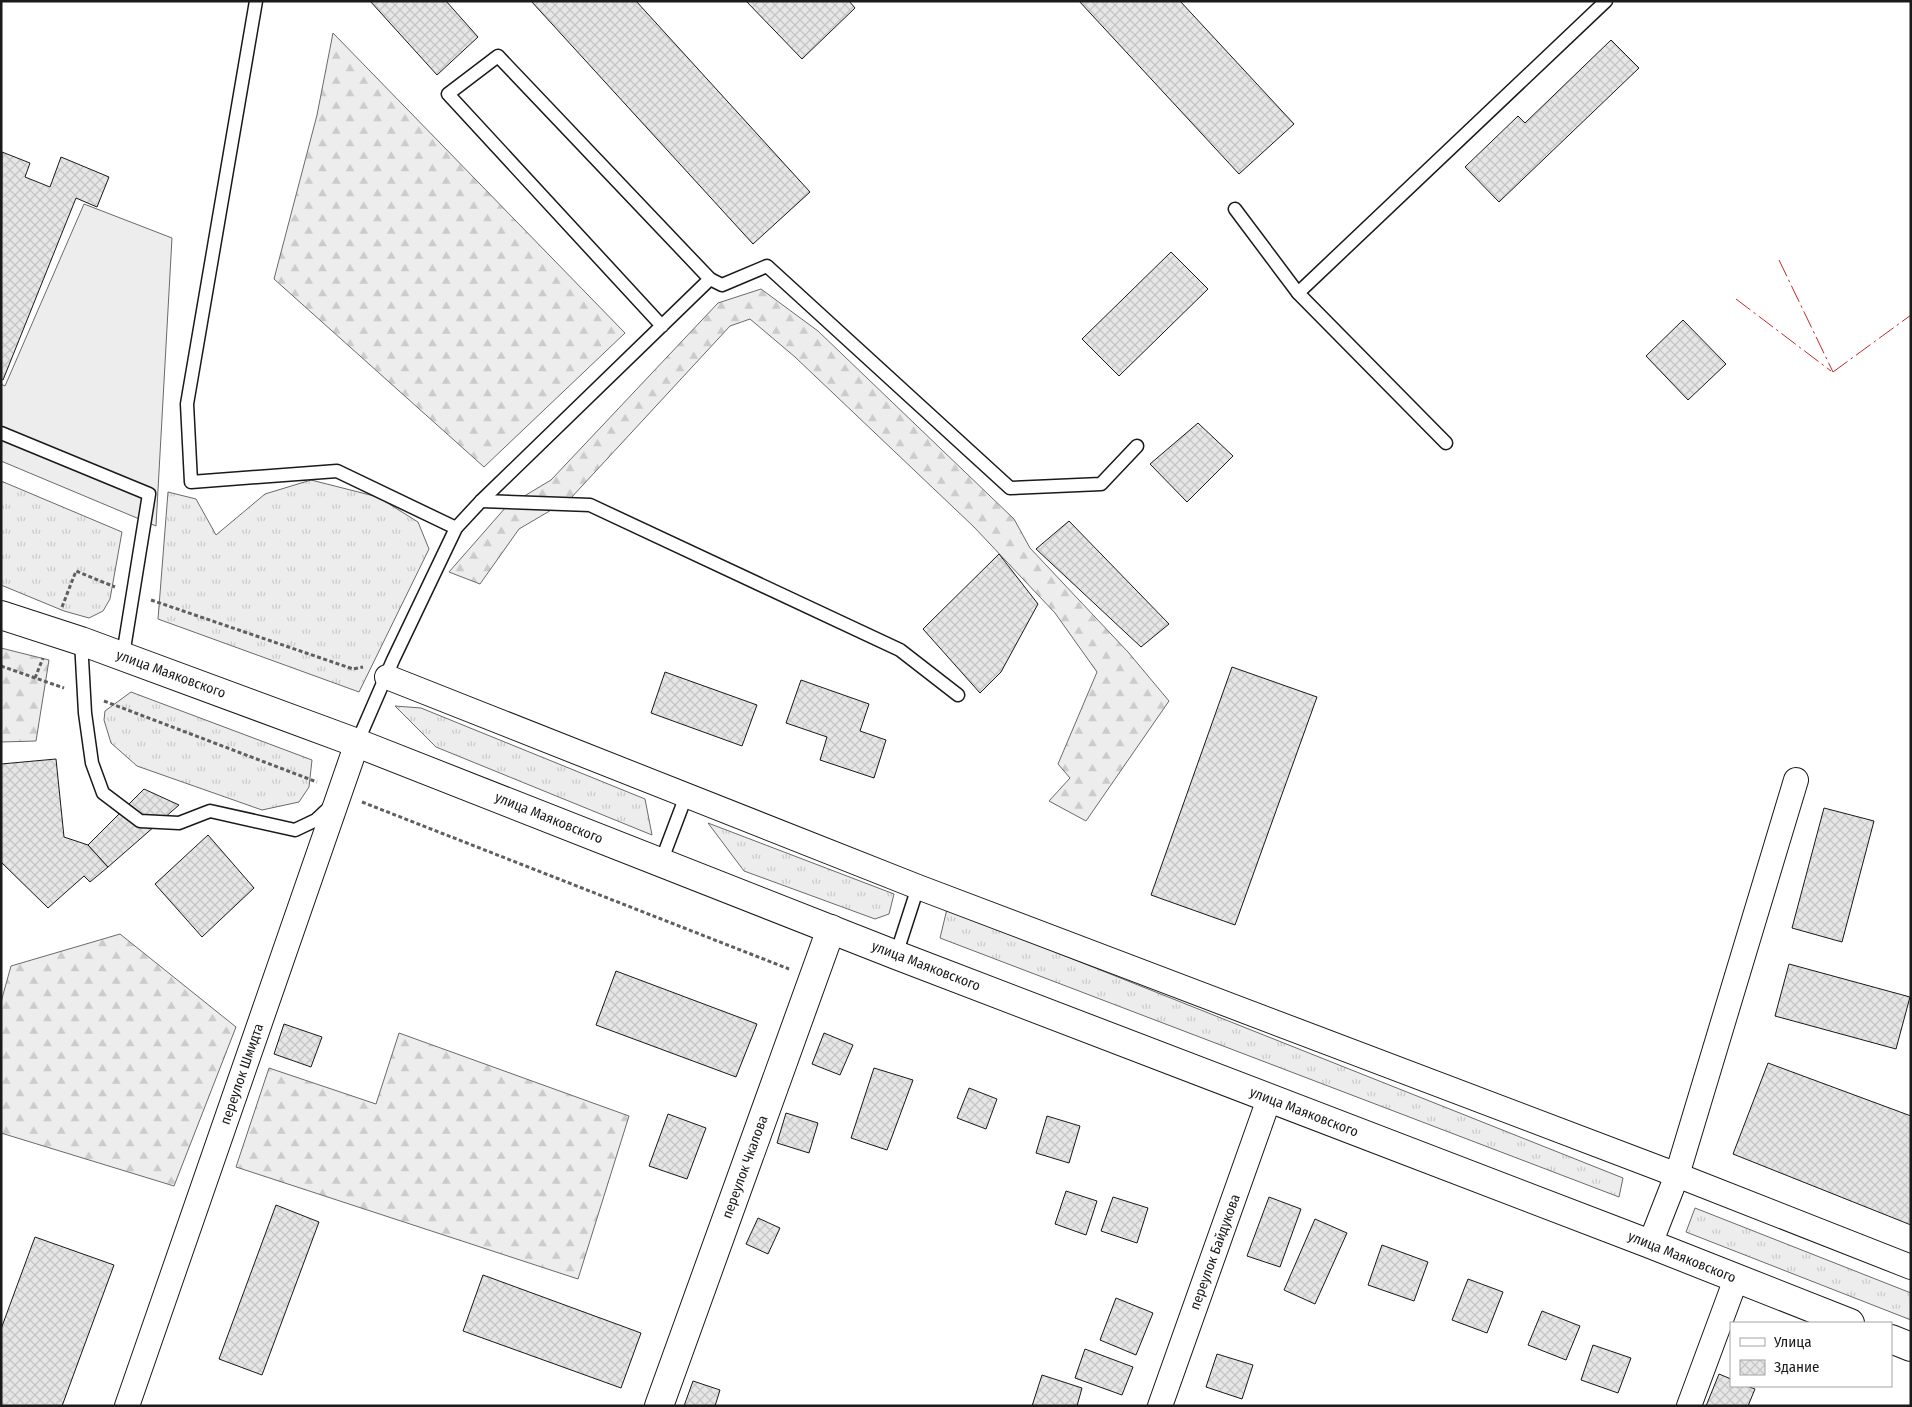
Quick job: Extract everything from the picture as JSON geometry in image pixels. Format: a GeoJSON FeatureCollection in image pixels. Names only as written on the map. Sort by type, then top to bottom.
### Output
{"type":"FeatureCollection","features":[{"type":"Feature","properties":{"kind":"main road","name":"улица Маяковского"},"geometry":{"type":"LineString","coordinates":[[1,615],[81,640],[358,743],[896,955],[1650,1244],[1847,1322]]}},
{"type":"Feature","properties":{"kind":"main road","name":"переулок Чкалова"},"geometry":{"type":"LineString","coordinates":[[659,1406],[830,929]]}},
{"type":"Feature","properties":{"kind":"main road"},"geometry":{"type":"LineString","coordinates":[[1892,1339],[1911,1347]]}},
{"type":"Feature","properties":{"kind":"street"},"geometry":{"type":"LineString","coordinates":[[390,669],[686,796],[918,887],[1677,1175],[1911,1267]]}},
{"type":"Feature","properties":{"kind":"street","name":"переулок Шмидта"},"geometry":{"type":"LineString","coordinates":[[127,1406],[358,743]]}},
{"type":"Feature","properties":{"kind":"street"},"geometry":{"type":"LineString","coordinates":[[1650,1244],[1677,1175],[1796,780]]}},
{"type":"Feature","properties":{"kind":"street","name":"переулок Байдукова"},"geometry":{"type":"LineString","coordinates":[[1160,1406],[1269,1099]]}},
{"type":"Feature","properties":{"kind":"street"},"geometry":{"type":"LineString","coordinates":[[1689,1406],[1736,1279]]}},
{"type":"Feature","properties":{"kind":"lane"},"geometry":{"type":"LineString","coordinates":[[256,1],[186,404],[190,482],[337,471],[456,528]]}},
{"type":"Feature","properties":{"kind":"lane"},"geometry":{"type":"LineString","coordinates":[[1298,294],[1606,1]]}},
{"type":"Feature","properties":{"kind":"lane"},"geometry":{"type":"LineString","coordinates":[[662,326],[448,94],[498,56],[710,279],[722,285],[767,266],[1010,488],[1101,484],[1138,446]]}},
{"type":"Feature","properties":{"kind":"lane"},"geometry":{"type":"LineString","coordinates":[[1235,209],[1298,294],[1446,443]]}},
{"type":"Feature","properties":{"kind":"lane"},"geometry":{"type":"LineString","coordinates":[[358,743],[390,669],[456,528],[710,279]]}},
{"type":"Feature","properties":{"kind":"lane"},"geometry":{"type":"LineString","coordinates":[[1,433],[149,494],[123,656]]}},
{"type":"Feature","properties":{"kind":"lane"},"geometry":{"type":"LineString","coordinates":[[481,502],[590,505],[900,650],[958,695]]}},
{"type":"Feature","properties":{"kind":"lane"},"geometry":{"type":"LineString","coordinates":[[81,640],[84,695],[92,763],[102,793],[140,821],[179,822],[210,811],[295,830],[316,820],[339,797]]}},
{"type":"Feature","properties":{"kind":"lane"},"geometry":{"type":"LineString","coordinates":[[661,862],[686,796]]}},
{"type":"Feature","properties":{"kind":"lane"},"geometry":{"type":"LineString","coordinates":[[896,955],[918,887]]}},
{"type":"Feature","properties":{"kind":"path"},"geometry":{"type":"LineString","coordinates":[[36,678],[76,571],[133,594],[354,669],[390,669]]}},
{"type":"Feature","properties":{"kind":"path"},"geometry":{"type":"LineString","coordinates":[[1,666],[114,704],[300,775],[339,797],[813,979]]}},
{"type":"Feature","properties":{"kind":"green space"},"geometry":{"type":"Polygon","coordinates":[[[333,33],[625,333],[484,467],[274,279],[317,115],[333,33]]]}},
{"type":"Feature","properties":{"kind":"green space"},"geometry":{"type":"Polygon","coordinates":[[[761,289],[818,331],[1014,519],[1030,548],[1128,652],[1169,701],[1086,821],[1049,801],[1070,778],[1058,764],[1097,672],[1055,613],[974,527],[795,357],[750,319],[730,326],[570,499],[519,529],[480,584],[449,572],[506,507],[551,480],[718,303],[761,289]]]}},
{"type":"Feature","properties":{"kind":"green space"},"geometry":{"type":"Polygon","coordinates":[[[311,480],[378,497],[418,522],[429,549],[359,692],[158,619],[168,492],[196,499],[216,535],[265,494],[311,480]]]}},
{"type":"Feature","properties":{"kind":"green space"},"geometry":{"type":"Polygon","coordinates":[[[1,481],[122,532],[110,599],[103,611],[89,618],[64,611],[1,585],[1,481]]]}},
{"type":"Feature","properties":{"kind":"green space"},"geometry":{"type":"Polygon","coordinates":[[[1,648],[49,660],[36,741],[1,742],[1,648]]]}},
{"type":"Feature","properties":{"kind":"green space"},"geometry":{"type":"Polygon","coordinates":[[[131,692],[312,760],[309,787],[299,802],[262,810],[137,766],[111,743],[104,720],[105,711],[131,692]]]}},
{"type":"Feature","properties":{"kind":"green space"},"geometry":{"type":"Polygon","coordinates":[[[395,706],[421,708],[645,799],[652,835],[436,747],[395,706]]]}},
{"type":"Feature","properties":{"kind":"green space"},"geometry":{"type":"Polygon","coordinates":[[[708,823],[894,894],[889,914],[875,919],[744,871],[708,823]]]}},
{"type":"Feature","properties":{"kind":"green space"},"geometry":{"type":"Polygon","coordinates":[[[947,909],[1623,1178],[1619,1197],[940,938],[947,909]]]}},
{"type":"Feature","properties":{"kind":"green space"},"geometry":{"type":"Polygon","coordinates":[[[120,934],[236,1027],[174,1186],[1,1133],[1,1002],[11,966],[120,934]]]}},
{"type":"Feature","properties":{"kind":"green space"},"geometry":{"type":"Polygon","coordinates":[[[399,1033],[629,1116],[578,1279],[236,1167],[269,1068],[376,1104],[399,1033]]]}},
{"type":"Feature","properties":{"kind":"green space"},"geometry":{"type":"Polygon","coordinates":[[[1695,1208],[1911,1293],[1911,1320],[1686,1232],[1695,1208]]]}},
{"type":"Feature","properties":{"kind":"shaded area"},"geometry":{"type":"Polygon","coordinates":[[[84,204],[172,238],[156,526],[1,461],[1,384],[5,386],[84,204]]]}},
{"type":"Feature","properties":{"kind":"building"},"geometry":{"type":"Polygon","coordinates":[[[370,1],[446,1],[478,37],[437,75],[370,1]]]}},
{"type":"Feature","properties":{"kind":"building"},"geometry":{"type":"Polygon","coordinates":[[[531,1],[636,1],[810,192],[753,244],[531,1]]]}},
{"type":"Feature","properties":{"kind":"building"},"geometry":{"type":"Polygon","coordinates":[[[746,1],[849,1],[855,8],[802,59],[746,1]]]}},
{"type":"Feature","properties":{"kind":"building"},"geometry":{"type":"Polygon","coordinates":[[[1079,1],[1180,1],[1294,124],[1239,174],[1079,1]]]}},
{"type":"Feature","properties":{"kind":"building"},"geometry":{"type":"Polygon","coordinates":[[[1611,40],[1639,68],[1499,202],[1465,167],[1518,116],[1525,123],[1611,40]]]}},
{"type":"Feature","properties":{"kind":"building"},"geometry":{"type":"Polygon","coordinates":[[[2,152],[30,163],[25,177],[50,187],[61,157],[109,177],[97,207],[76,198],[3,380],[1,379],[2,152]]]}},
{"type":"Feature","properties":{"kind":"building"},"geometry":{"type":"Polygon","coordinates":[[[1171,252],[1208,289],[1119,376],[1082,339],[1171,252]]]}},
{"type":"Feature","properties":{"kind":"building"},"geometry":{"type":"Polygon","coordinates":[[[1683,320],[1726,364],[1688,400],[1646,356],[1683,320]]]}},
{"type":"Feature","properties":{"kind":"building"},"geometry":{"type":"Polygon","coordinates":[[[1198,423],[1233,456],[1187,502],[1150,464],[1198,423]]]}},
{"type":"Feature","properties":{"kind":"building"},"geometry":{"type":"Polygon","coordinates":[[[1069,521],[1169,624],[1141,647],[1036,549],[1069,521]]]}},
{"type":"Feature","properties":{"kind":"building"},"geometry":{"type":"Polygon","coordinates":[[[999,554],[1038,604],[1001,672],[980,693],[923,629],[999,554]]]}},
{"type":"Feature","properties":{"kind":"building"},"geometry":{"type":"Polygon","coordinates":[[[1232,667],[1317,697],[1235,925],[1151,895],[1232,667]]]}},
{"type":"Feature","properties":{"kind":"building"},"geometry":{"type":"Polygon","coordinates":[[[665,672],[757,705],[742,746],[651,713],[665,672]]]}},
{"type":"Feature","properties":{"kind":"building"},"geometry":{"type":"Polygon","coordinates":[[[801,680],[869,704],[860,731],[886,740],[874,778],[820,760],[827,737],[786,723],[801,680]]]}},
{"type":"Feature","properties":{"kind":"building"},"geometry":{"type":"Polygon","coordinates":[[[56,759],[64,837],[88,845],[108,867],[90,882],[84,876],[48,908],[1,862],[1,764],[56,759]]]}},
{"type":"Feature","properties":{"kind":"building"},"geometry":{"type":"Polygon","coordinates":[[[144,789],[179,805],[108,867],[88,845],[144,789]]]}},
{"type":"Feature","properties":{"kind":"building"},"geometry":{"type":"Polygon","coordinates":[[[1824,808],[1874,821],[1842,942],[1792,928],[1824,808]]]}},
{"type":"Feature","properties":{"kind":"building"},"geometry":{"type":"Polygon","coordinates":[[[208,835],[254,888],[202,937],[155,884],[208,835]]]}},
{"type":"Feature","properties":{"kind":"building"},"geometry":{"type":"Polygon","coordinates":[[[1789,964],[1910,997],[1896,1049],[1775,1016],[1789,964]]]}},
{"type":"Feature","properties":{"kind":"building"},"geometry":{"type":"Polygon","coordinates":[[[616,971],[757,1024],[736,1077],[596,1025],[616,971]]]}},
{"type":"Feature","properties":{"kind":"building"},"geometry":{"type":"Polygon","coordinates":[[[284,1024],[322,1037],[311,1067],[274,1054],[284,1024]]]}},
{"type":"Feature","properties":{"kind":"building"},"geometry":{"type":"Polygon","coordinates":[[[824,1033],[853,1045],[840,1075],[812,1064],[824,1033]]]}},
{"type":"Feature","properties":{"kind":"building"},"geometry":{"type":"Polygon","coordinates":[[[1768,1063],[1911,1116],[1911,1225],[1733,1154],[1768,1063]]]}},
{"type":"Feature","properties":{"kind":"building"},"geometry":{"type":"Polygon","coordinates":[[[874,1068],[913,1080],[887,1150],[851,1138],[874,1068]]]}},
{"type":"Feature","properties":{"kind":"building"},"geometry":{"type":"Polygon","coordinates":[[[969,1088],[997,1099],[986,1129],[957,1118],[969,1088]]]}},
{"type":"Feature","properties":{"kind":"building"},"geometry":{"type":"Polygon","coordinates":[[[786,1113],[818,1123],[809,1153],[777,1143],[786,1113]]]}},
{"type":"Feature","properties":{"kind":"building"},"geometry":{"type":"Polygon","coordinates":[[[668,1114],[706,1128],[687,1179],[649,1166],[668,1114]]]}},
{"type":"Feature","properties":{"kind":"building"},"geometry":{"type":"Polygon","coordinates":[[[1047,1116],[1080,1126],[1069,1163],[1036,1153],[1047,1116]]]}},
{"type":"Feature","properties":{"kind":"building"},"geometry":{"type":"Polygon","coordinates":[[[1066,1191],[1097,1201],[1086,1235],[1055,1224],[1066,1191]]]}},
{"type":"Feature","properties":{"kind":"building"},"geometry":{"type":"Polygon","coordinates":[[[1113,1197],[1148,1208],[1137,1243],[1101,1231],[1113,1197]]]}},
{"type":"Feature","properties":{"kind":"building"},"geometry":{"type":"Polygon","coordinates":[[[1269,1197],[1301,1209],[1280,1267],[1247,1256],[1269,1197]]]}},
{"type":"Feature","properties":{"kind":"building"},"geometry":{"type":"Polygon","coordinates":[[[276,1205],[319,1222],[262,1375],[219,1359],[276,1205]]]}},
{"type":"Feature","properties":{"kind":"building"},"geometry":{"type":"Polygon","coordinates":[[[758,1218],[780,1228],[768,1254],[746,1244],[758,1218]]]}},
{"type":"Feature","properties":{"kind":"building"},"geometry":{"type":"Polygon","coordinates":[[[1315,1219],[1347,1233],[1315,1304],[1284,1290],[1315,1219]]]}},
{"type":"Feature","properties":{"kind":"building"},"geometry":{"type":"Polygon","coordinates":[[[35,1237],[114,1265],[62,1406],[1,1406],[1,1329],[35,1237]]]}},
{"type":"Feature","properties":{"kind":"building"},"geometry":{"type":"Polygon","coordinates":[[[1382,1245],[1428,1262],[1414,1301],[1368,1285],[1382,1245]]]}},
{"type":"Feature","properties":{"kind":"building"},"geometry":{"type":"Polygon","coordinates":[[[483,1275],[641,1333],[621,1388],[463,1331],[483,1275]]]}},
{"type":"Feature","properties":{"kind":"building"},"geometry":{"type":"Polygon","coordinates":[[[1468,1279],[1503,1292],[1487,1333],[1452,1320],[1468,1279]]]}},
{"type":"Feature","properties":{"kind":"building"},"geometry":{"type":"Polygon","coordinates":[[[1116,1298],[1153,1313],[1136,1355],[1100,1340],[1116,1298]]]}},
{"type":"Feature","properties":{"kind":"building"},"geometry":{"type":"Polygon","coordinates":[[[1542,1311],[1580,1326],[1566,1360],[1528,1345],[1542,1311]]]}},
{"type":"Feature","properties":{"kind":"building"},"geometry":{"type":"Polygon","coordinates":[[[1593,1345],[1631,1358],[1618,1393],[1581,1380],[1593,1345]]]}},
{"type":"Feature","properties":{"kind":"building"},"geometry":{"type":"Polygon","coordinates":[[[1085,1349],[1133,1367],[1122,1395],[1075,1378],[1085,1349]]]}},
{"type":"Feature","properties":{"kind":"building"},"geometry":{"type":"Polygon","coordinates":[[[1217,1354],[1253,1365],[1242,1399],[1206,1387],[1217,1354]]]}},
{"type":"Feature","properties":{"kind":"building"},"geometry":{"type":"Polygon","coordinates":[[[1719,1374],[1730,1379],[1730,1387],[1750,1387],[1755,1389],[1748,1406],[1706,1406],[1719,1374]]]}},
{"type":"Feature","properties":{"kind":"building"},"geometry":{"type":"Polygon","coordinates":[[[1042,1375],[1082,1388],[1077,1406],[1032,1406],[1042,1375]]]}},
{"type":"Feature","properties":{"kind":"building"},"geometry":{"type":"Polygon","coordinates":[[[693,1381],[720,1390],[715,1406],[684,1406],[693,1381]]]}},
{"type":"Feature","properties":{"kind":"power"},"geometry":{"type":"LineString","coordinates":[[1779,260],[1833,372]]}},
{"type":"Feature","properties":{"kind":"power"},"geometry":{"type":"LineString","coordinates":[[1736,299],[1831,371]]}},
{"type":"Feature","properties":{"kind":"power"},"geometry":{"type":"LineString","coordinates":[[1833,372],[1911,315]]}}]}
